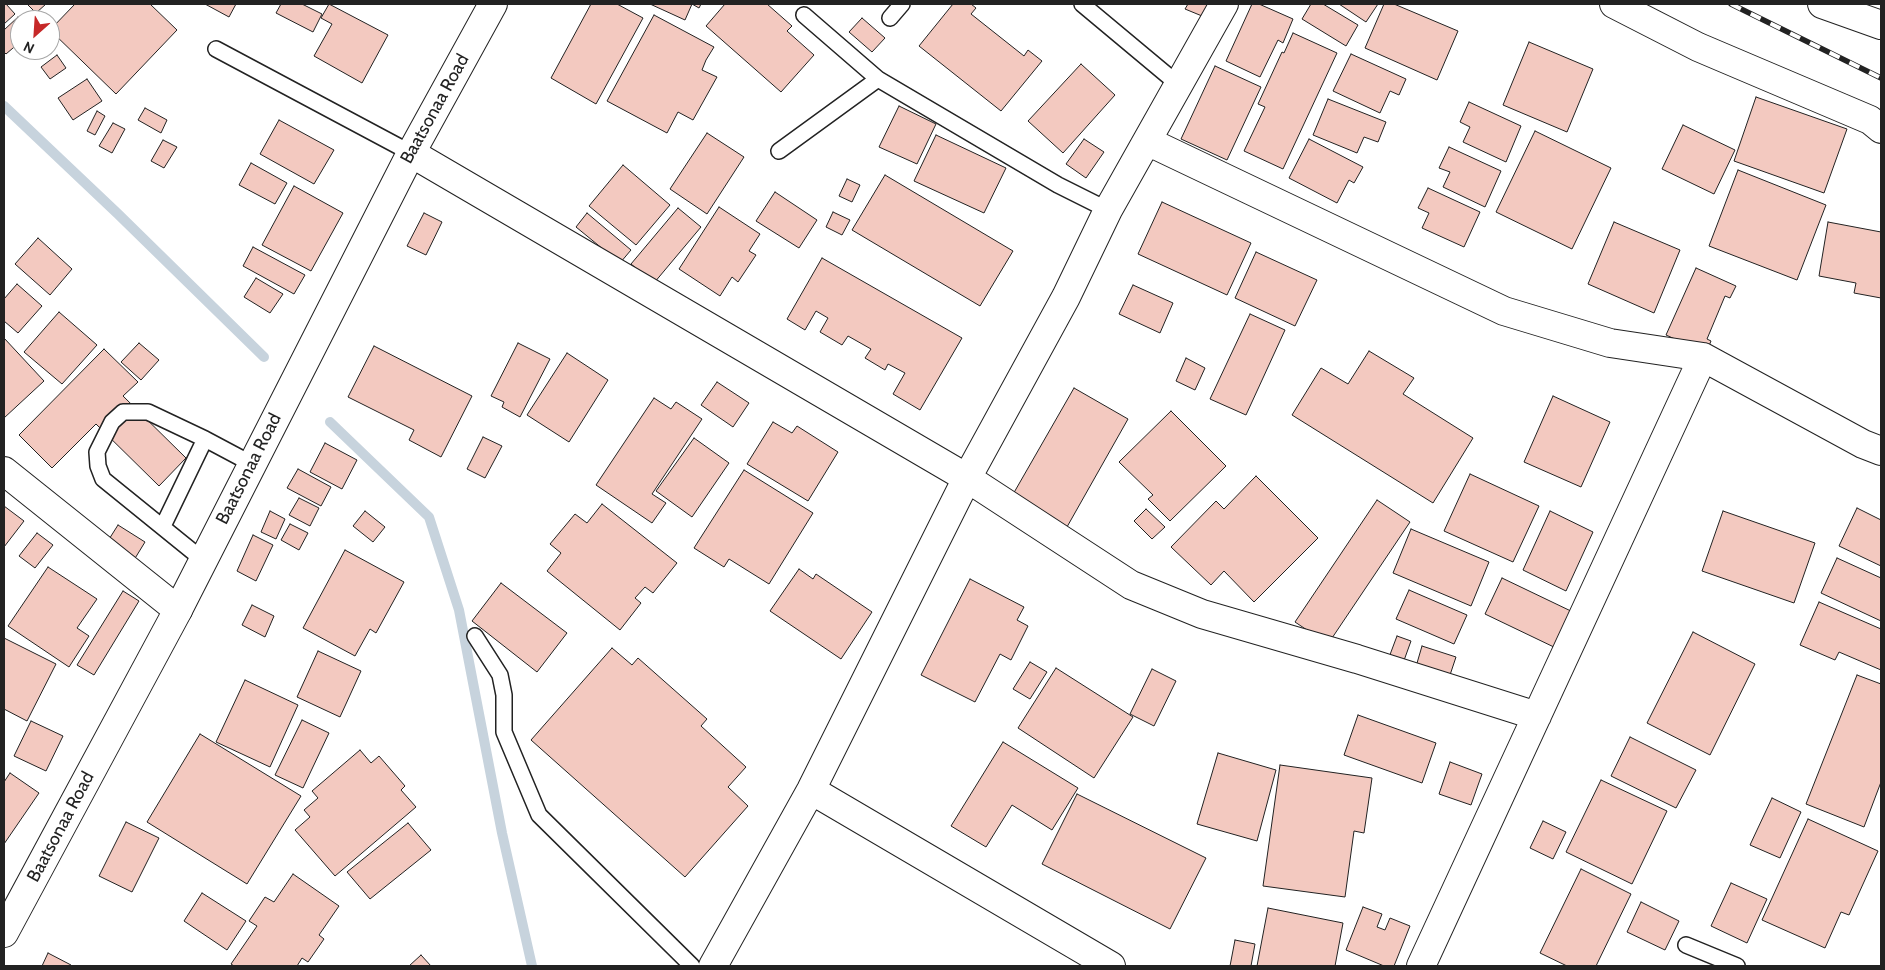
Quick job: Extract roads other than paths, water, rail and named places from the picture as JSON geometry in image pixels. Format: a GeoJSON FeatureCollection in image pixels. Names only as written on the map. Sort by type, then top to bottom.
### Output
{"type":"FeatureCollection","features":[{"type":"Feature","properties":{"kind":"street","name":"Baatsonaa Road"},"geometry":{"type":"LineString","coordinates":[[4,933],[178,610],[411,153],[493,4]]}},
{"type":"Feature","properties":{"kind":"street"},"geometry":{"type":"LineString","coordinates":[[714,966],[811,790],[967,478],[1066,297],[1108,210],[1224,4]]}},
{"type":"Feature","properties":{"kind":"street"},"geometry":{"type":"LineString","coordinates":[[1614,4],[1698,47],[1870,120],[1881,129]]}},
{"type":"Feature","properties":{"kind":"street"},"geometry":{"type":"LineString","coordinates":[[1822,4],[1881,24]]}},
{"type":"Feature","properties":{"kind":"street"},"geometry":{"type":"LineString","coordinates":[[1147,141],[1504,311],[1610,343],[1703,357],[1862,444],[1881,451]]}},
{"type":"Feature","properties":{"kind":"street"},"geometry":{"type":"LineString","coordinates":[[411,153],[967,478],[1131,585],[1202,614],[1357,659],[1537,716]]}},
{"type":"Feature","properties":{"kind":"street"},"geometry":{"type":"LineString","coordinates":[[1421,966],[1703,357]]}},
{"type":"Feature","properties":{"kind":"street"},"geometry":{"type":"LineString","coordinates":[[4,471],[178,610]]}},
{"type":"Feature","properties":{"kind":"street"},"geometry":{"type":"LineString","coordinates":[[811,790],[1111,966]]}},
{"type":"Feature","properties":{"kind":"lane"},"geometry":{"type":"LineString","coordinates":[[890,18],[902,4]]}},
{"type":"Feature","properties":{"kind":"lane"},"geometry":{"type":"LineString","coordinates":[[1082,4],[1179,85]]}},
{"type":"Feature","properties":{"kind":"lane"},"geometry":{"type":"LineString","coordinates":[[804,15],[878,78],[1058,185],[1108,210]]}},
{"type":"Feature","properties":{"kind":"lane"},"geometry":{"type":"LineString","coordinates":[[216,49],[411,153]]}},
{"type":"Feature","properties":{"kind":"lane"},"geometry":{"type":"LineString","coordinates":[[779,151],[878,78]]}},
{"type":"Feature","properties":{"kind":"lane"},"geometry":{"type":"LineString","coordinates":[[204,560],[103,479],[98,466],[97,452],[112,422],[123,412],[148,412],[252,464]]}},
{"type":"Feature","properties":{"kind":"lane"},"geometry":{"type":"LineString","coordinates":[[163,526],[204,439]]}},
{"type":"Feature","properties":{"kind":"lane"},"geometry":{"type":"LineString","coordinates":[[475,636],[500,675],[504,694],[504,732],[538,815],[692,966]]}},
{"type":"Feature","properties":{"kind":"lane"},"geometry":{"type":"LineString","coordinates":[[1686,945],[1738,966]]}},
{"type":"Feature","properties":{"kind":"waterway"},"geometry":{"type":"LineString","coordinates":[[4,106],[264,357]]}},
{"type":"Feature","properties":{"kind":"waterway"},"geometry":{"type":"LineString","coordinates":[[330,422],[429,517],[459,610],[502,833],[532,966]]}},
{"type":"Feature","properties":{"kind":"railway"},"geometry":{"type":"LineString","coordinates":[[1731,4],[1881,78]]}}]}
